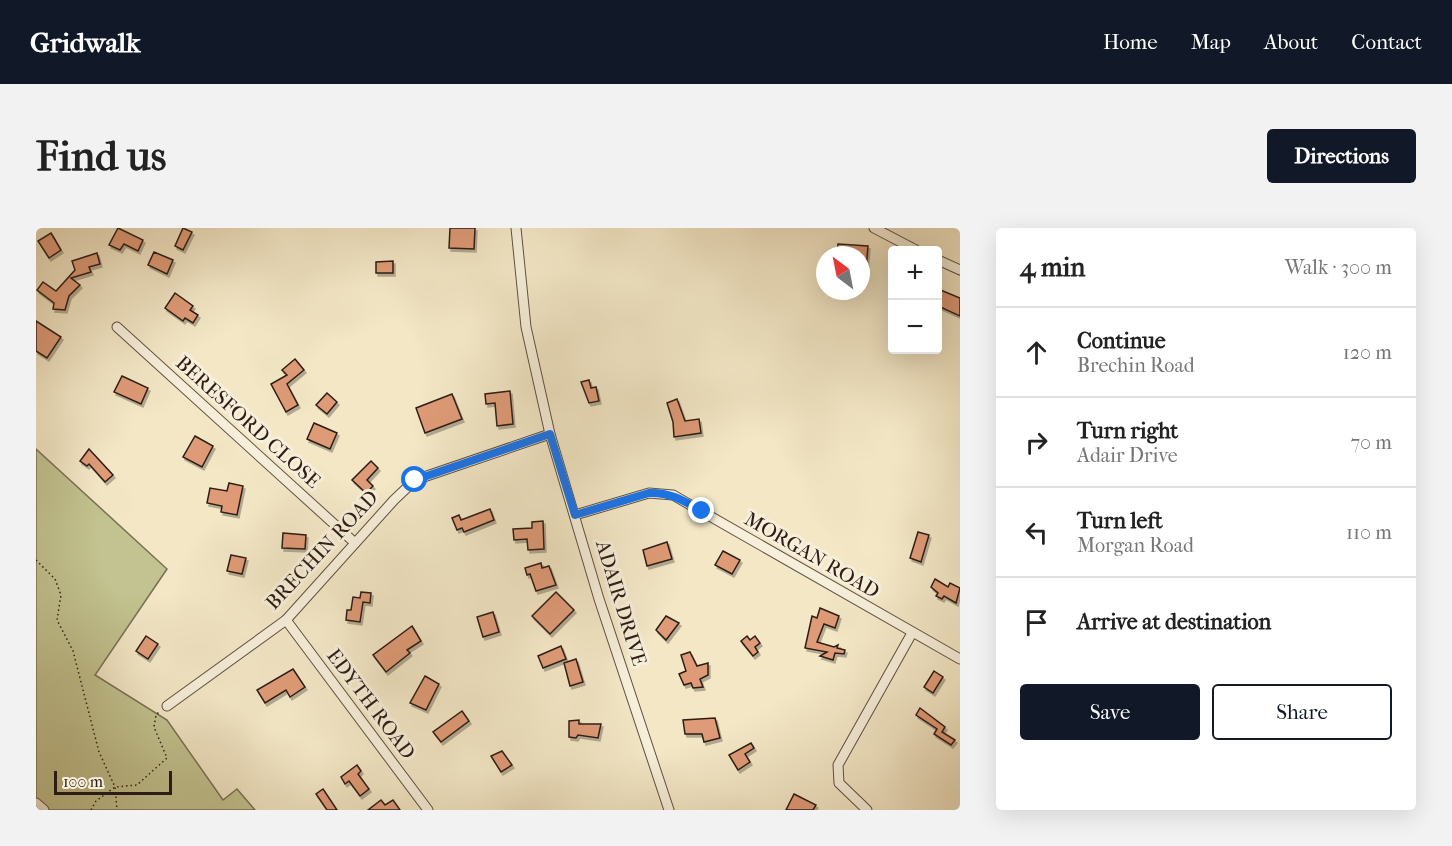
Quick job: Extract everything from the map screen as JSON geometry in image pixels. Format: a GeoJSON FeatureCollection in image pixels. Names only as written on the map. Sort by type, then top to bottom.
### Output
{"type":"FeatureCollection","features":[{"type":"Feature","properties":{"kind":"street","name":"ADAIR DRIVE"},"geometry":{"type":"LineString","coordinates":[[516,228],[526,327],[550,434],[599,599],[669,810]]}},
{"type":"Feature","properties":{"kind":"street"},"geometry":{"type":"LineString","coordinates":[[874,228],[908,246]]}},
{"type":"Feature","properties":{"kind":"street"},"geometry":{"type":"LineString","coordinates":[[942,262],[960,270]]}},
{"type":"Feature","properties":{"kind":"street","name":"BERESFORD CLOSE"},"geometry":{"type":"LineString","coordinates":[[117,327],[355,543]]}},
{"type":"Feature","properties":{"kind":"street","name":"BRECHIN ROAD"},"geometry":{"type":"LineString","coordinates":[[167,706],[286,620],[415,480],[550,434]]}},
{"type":"Feature","properties":{"kind":"street","name":"MORGAN ROAD"},"geometry":{"type":"LineString","coordinates":[[575,515],[649,493],[673,495],[960,659]]}},
{"type":"Feature","properties":{"kind":"street","name":"EDYTH ROAD"},"geometry":{"type":"LineString","coordinates":[[286,620],[428,810]]}},
{"type":"Feature","properties":{"kind":"street"},"geometry":{"type":"LineString","coordinates":[[867,810],[839,783],[838,765],[912,633]]}},
{"type":"Feature","properties":{"kind":"street"},"geometry":{"type":"LineString","coordinates":[[36,803],[44,810]]}},
{"type":"Feature","properties":{"kind":"path"},"geometry":{"type":"LineString","coordinates":[[36,560],[55,579],[62,595],[57,620],[73,651],[99,752],[115,787],[117,810]]}},
{"type":"Feature","properties":{"kind":"path"},"geometry":{"type":"LineString","coordinates":[[91,810],[96,801],[115,787],[137,784],[167,758],[154,727],[156,715],[167,706]]}},
{"type":"Feature","properties":{"kind":"green space"},"geometry":{"type":"Polygon","coordinates":[[[36,449],[167,569],[95,675],[167,720],[223,800],[237,789],[255,810],[36,810],[36,449]]]}},
{"type":"Feature","properties":{"kind":"building"},"geometry":{"type":"Polygon","coordinates":[[[118,228],[143,240],[138,251],[124,244],[120,250],[109,245],[118,228]]]}},
{"type":"Feature","properties":{"kind":"building"},"geometry":{"type":"Polygon","coordinates":[[[183,228],[192,232],[183,250],[175,246],[183,228]]]}},
{"type":"Feature","properties":{"kind":"building"},"geometry":{"type":"Polygon","coordinates":[[[450,228],[475,228],[474,249],[449,248],[450,228]]]}},
{"type":"Feature","properties":{"kind":"building"},"geometry":{"type":"Polygon","coordinates":[[[51,233],[61,250],[49,258],[38,241],[51,233]]]}},
{"type":"Feature","properties":{"kind":"building"},"geometry":{"type":"Polygon","coordinates":[[[838,244],[868,246],[838,246],[838,244]]]}},
{"type":"Feature","properties":{"kind":"building"},"geometry":{"type":"Polygon","coordinates":[[[154,252],[173,260],[167,274],[148,265],[154,252]]]}},
{"type":"Feature","properties":{"kind":"building"},"geometry":{"type":"Polygon","coordinates":[[[97,253],[100,264],[89,267],[91,272],[71,278],[80,285],[69,296],[65,310],[53,309],[54,303],[37,290],[43,282],[56,291],[75,270],[72,261],[97,253]]]}},
{"type":"Feature","properties":{"kind":"building"},"geometry":{"type":"Polygon","coordinates":[[[393,261],[393,273],[376,273],[376,262],[393,261]]]}},
{"type":"Feature","properties":{"kind":"building"},"geometry":{"type":"Polygon","coordinates":[[[942,291],[960,298],[960,316],[942,308],[942,291]]]}},
{"type":"Feature","properties":{"kind":"building"},"geometry":{"type":"Polygon","coordinates":[[[175,293],[193,306],[190,310],[198,315],[193,323],[185,318],[183,321],[165,308],[175,293]]]}},
{"type":"Feature","properties":{"kind":"building"},"geometry":{"type":"Polygon","coordinates":[[[36,321],[61,337],[47,358],[36,351],[36,321]]]}},
{"type":"Feature","properties":{"kind":"building"},"geometry":{"type":"Polygon","coordinates":[[[295,359],[304,370],[287,384],[298,405],[286,412],[271,384],[287,375],[282,370],[295,359]]]}},
{"type":"Feature","properties":{"kind":"building"},"geometry":{"type":"Polygon","coordinates":[[[122,376],[148,388],[141,404],[114,392],[122,376]]]}},
{"type":"Feature","properties":{"kind":"building"},"geometry":{"type":"Polygon","coordinates":[[[589,380],[591,388],[596,387],[599,401],[589,403],[581,382],[589,380]]]}},
{"type":"Feature","properties":{"kind":"building"},"geometry":{"type":"Polygon","coordinates":[[[510,391],[513,424],[497,426],[495,403],[486,404],[485,394],[510,391]]]}},
{"type":"Feature","properties":{"kind":"building"},"geometry":{"type":"Polygon","coordinates":[[[327,393],[337,402],[327,414],[316,405],[327,393]]]}},
{"type":"Feature","properties":{"kind":"building"},"geometry":{"type":"Polygon","coordinates":[[[452,394],[462,419],[425,433],[416,408],[452,394]]]}},
{"type":"Feature","properties":{"kind":"building"},"geometry":{"type":"Polygon","coordinates":[[[677,399],[685,421],[699,419],[701,433],[674,437],[673,422],[667,403],[677,399]]]}},
{"type":"Feature","properties":{"kind":"building"},"geometry":{"type":"Polygon","coordinates":[[[314,423],[337,433],[330,449],[307,439],[314,423]]]}},
{"type":"Feature","properties":{"kind":"building"},"geometry":{"type":"Polygon","coordinates":[[[195,436],[213,446],[202,467],[183,457],[195,436]]]}},
{"type":"Feature","properties":{"kind":"building"},"geometry":{"type":"Polygon","coordinates":[[[89,449],[113,475],[105,482],[89,464],[87,466],[80,461],[89,449]]]}},
{"type":"Feature","properties":{"kind":"building"},"geometry":{"type":"Polygon","coordinates":[[[371,461],[378,468],[367,480],[373,486],[366,493],[352,480],[371,461]]]}},
{"type":"Feature","properties":{"kind":"building"},"geometry":{"type":"Polygon","coordinates":[[[229,483],[243,486],[237,515],[221,512],[222,506],[207,503],[210,488],[227,491],[229,483]]]}},
{"type":"Feature","properties":{"kind":"building"},"geometry":{"type":"Polygon","coordinates":[[[490,509],[494,520],[464,532],[462,528],[457,530],[452,518],[459,515],[461,520],[490,509]]]}},
{"type":"Feature","properties":{"kind":"building"},"geometry":{"type":"Polygon","coordinates":[[[543,521],[544,549],[528,550],[527,539],[514,540],[513,529],[532,528],[532,522],[543,521]]]}},
{"type":"Feature","properties":{"kind":"building"},"geometry":{"type":"Polygon","coordinates":[[[918,532],[929,535],[921,562],[910,558],[918,532]]]}},
{"type":"Feature","properties":{"kind":"building"},"geometry":{"type":"Polygon","coordinates":[[[283,533],[306,535],[305,549],[282,548],[283,533]]]}},
{"type":"Feature","properties":{"kind":"building"},"geometry":{"type":"Polygon","coordinates":[[[667,542],[672,559],[647,566],[643,550],[667,542]]]}},
{"type":"Feature","properties":{"kind":"building"},"geometry":{"type":"Polygon","coordinates":[[[723,551],[740,560],[732,574],[715,565],[723,551]]]}},
{"type":"Feature","properties":{"kind":"building"},"geometry":{"type":"Polygon","coordinates":[[[231,555],[246,558],[242,574],[227,571],[231,555]]]}},
{"type":"Feature","properties":{"kind":"building"},"geometry":{"type":"Polygon","coordinates":[[[541,563],[542,568],[549,566],[556,585],[536,591],[530,574],[527,575],[525,568],[541,563]]]}},
{"type":"Feature","properties":{"kind":"building"},"geometry":{"type":"Polygon","coordinates":[[[935,579],[948,587],[950,583],[960,588],[956,603],[944,596],[942,599],[936,596],[938,593],[931,587],[935,579]]]}},
{"type":"Feature","properties":{"kind":"building"},"geometry":{"type":"Polygon","coordinates":[[[361,592],[371,593],[370,603],[363,602],[360,622],[346,620],[347,610],[351,610],[353,597],[360,598],[361,592]]]}},
{"type":"Feature","properties":{"kind":"building"},"geometry":{"type":"Polygon","coordinates":[[[556,592],[574,610],[550,634],[532,616],[556,592]]]}},
{"type":"Feature","properties":{"kind":"building"},"geometry":{"type":"Polygon","coordinates":[[[820,608],[839,616],[835,628],[824,624],[817,642],[834,647],[838,645],[837,648],[845,650],[844,654],[835,653],[833,660],[820,656],[827,652],[805,648],[812,616],[817,618],[820,608]]]}},
{"type":"Feature","properties":{"kind":"building"},"geometry":{"type":"Polygon","coordinates":[[[493,612],[499,632],[483,637],[477,617],[493,612]]]}},
{"type":"Feature","properties":{"kind":"building"},"geometry":{"type":"Polygon","coordinates":[[[666,616],[679,623],[666,640],[656,630],[666,616]]]}},
{"type":"Feature","properties":{"kind":"building"},"geometry":{"type":"Polygon","coordinates":[[[412,626],[421,641],[407,650],[410,653],[386,672],[373,655],[412,626]]]}},
{"type":"Feature","properties":{"kind":"building"},"geometry":{"type":"Polygon","coordinates":[[[146,636],[158,644],[148,659],[136,651],[146,636]]]}},
{"type":"Feature","properties":{"kind":"building"},"geometry":{"type":"Polygon","coordinates":[[[747,636],[750,640],[755,636],[760,643],[755,647],[758,652],[753,656],[741,641],[747,636]]]}},
{"type":"Feature","properties":{"kind":"building"},"geometry":{"type":"Polygon","coordinates":[[[561,646],[566,659],[543,668],[538,656],[561,646]]]}},
{"type":"Feature","properties":{"kind":"building"},"geometry":{"type":"Polygon","coordinates":[[[690,652],[697,666],[708,663],[708,675],[700,679],[703,687],[693,688],[691,683],[684,685],[679,674],[686,671],[681,655],[690,652]]]}},
{"type":"Feature","properties":{"kind":"building"},"geometry":{"type":"Polygon","coordinates":[[[576,659],[583,682],[570,686],[564,663],[576,659]]]}},
{"type":"Feature","properties":{"kind":"building"},"geometry":{"type":"Polygon","coordinates":[[[293,669],[305,687],[290,697],[286,690],[265,703],[257,690],[293,669]]]}},
{"type":"Feature","properties":{"kind":"building"},"geometry":{"type":"Polygon","coordinates":[[[934,671],[943,677],[933,693],[924,687],[934,671]]]}},
{"type":"Feature","properties":{"kind":"building"},"geometry":{"type":"Polygon","coordinates":[[[425,676],[439,684],[426,710],[410,703],[425,676]]]}},
{"type":"Feature","properties":{"kind":"building"},"geometry":{"type":"Polygon","coordinates":[[[920,708],[945,727],[942,732],[955,740],[951,745],[934,734],[937,729],[916,715],[920,708]]]}},
{"type":"Feature","properties":{"kind":"building"},"geometry":{"type":"Polygon","coordinates":[[[462,711],[469,721],[441,742],[433,732],[462,711]]]}},
{"type":"Feature","properties":{"kind":"building"},"geometry":{"type":"Polygon","coordinates":[[[715,718],[720,738],[704,742],[702,734],[685,734],[683,720],[715,718]]]}},
{"type":"Feature","properties":{"kind":"building"},"geometry":{"type":"Polygon","coordinates":[[[579,720],[579,724],[601,724],[598,738],[578,735],[576,738],[569,737],[569,721],[579,720]]]}},
{"type":"Feature","properties":{"kind":"building"},"geometry":{"type":"Polygon","coordinates":[[[751,743],[754,748],[745,754],[750,762],[738,770],[729,755],[751,743]]]}},
{"type":"Feature","properties":{"kind":"building"},"geometry":{"type":"Polygon","coordinates":[[[502,751],[512,765],[501,772],[491,756],[502,751]]]}},
{"type":"Feature","properties":{"kind":"building"},"geometry":{"type":"Polygon","coordinates":[[[357,765],[361,771],[358,774],[369,789],[360,796],[349,781],[345,784],[341,777],[357,765]]]}},
{"type":"Feature","properties":{"kind":"building"},"geometry":{"type":"Polygon","coordinates":[[[323,789],[337,810],[327,810],[316,794],[323,789]]]}},
{"type":"Feature","properties":{"kind":"building"},"geometry":{"type":"Polygon","coordinates":[[[794,794],[816,805],[813,810],[786,810],[794,794]]]}},
{"type":"Feature","properties":{"kind":"building"},"geometry":{"type":"Polygon","coordinates":[[[381,800],[385,805],[393,800],[400,810],[368,810],[381,800]]]}},
{"type":"Feature","properties":{"kind":"route"},"geometry":{"type":"LineString","coordinates":[[415,480],[550,434],[575,515],[649,493],[661,492],[673,495],[702,511]]}}]}
